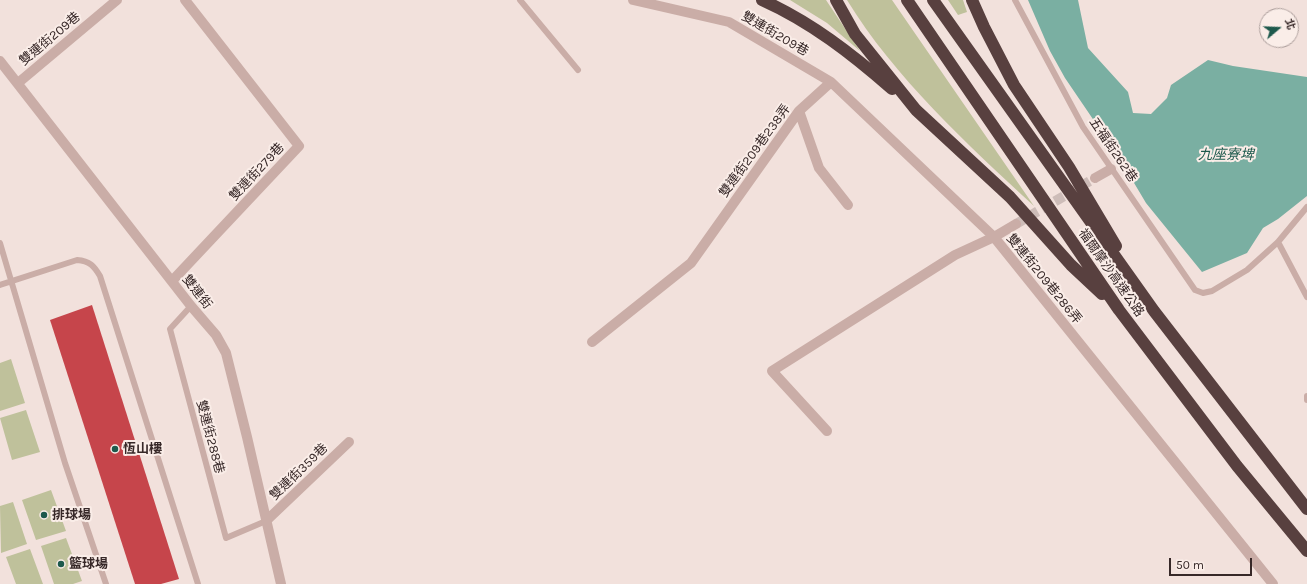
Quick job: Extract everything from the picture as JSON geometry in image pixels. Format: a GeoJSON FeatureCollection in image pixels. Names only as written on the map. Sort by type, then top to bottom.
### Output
{"type":"FeatureCollection","features":[{"type":"Feature","properties":{"kind":"highway"},"geometry":{"type":"LineString","coordinates":[[762,0],[802,19],[859,60],[916,110],[1010,197],[1071,265],[1119,310]]}},
{"type":"Feature","properties":{"kind":"highway"},"geometry":{"type":"LineString","coordinates":[[836,0],[855,34],[916,110]]}},
{"type":"Feature","properties":{"kind":"highway","name":"福爾摩沙高速公路"},"geometry":{"type":"LineString","coordinates":[[907,0],[1119,310],[1237,466],[1307,551]]}},
{"type":"Feature","properties":{"kind":"highway","name":"福爾摩沙高速公路"},"geometry":{"type":"LineString","coordinates":[[933,0],[1154,311],[1307,509]]}},
{"type":"Feature","properties":{"kind":"highway"},"geometry":{"type":"LineString","coordinates":[[972,0],[984,27],[1014,85],[1069,167],[1154,311]]}},
{"type":"Feature","properties":{"kind":"street","name":"雙連街209巷"},"geometry":{"type":"LineString","coordinates":[[18,83],[117,0]]}},
{"type":"Feature","properties":{"kind":"street","name":"雙連街279巷"},"geometry":{"type":"LineString","coordinates":[[172,281],[299,146],[185,0]]}},
{"type":"Feature","properties":{"kind":"street","name":"雙連街209巷"},"geometry":{"type":"LineString","coordinates":[[633,0],[730,22],[831,82]]}},
{"type":"Feature","properties":{"kind":"street","name":"雙連街"},"geometry":{"type":"LineString","coordinates":[[0,61],[191,306],[216,335],[226,353],[248,437],[281,584]]}},
{"type":"Feature","properties":{"kind":"street","name":"雙連街209巷238弄"},"geometry":{"type":"LineString","coordinates":[[592,342],[691,263],[799,111],[831,82]]}},
{"type":"Feature","properties":{"kind":"street"},"geometry":{"type":"LineString","coordinates":[[831,82],[994,237],[1016,224]]}},
{"type":"Feature","properties":{"kind":"street"},"geometry":{"type":"LineString","coordinates":[[799,111],[819,168],[848,205]]}},
{"type":"Feature","properties":{"kind":"street"},"geometry":{"type":"LineString","coordinates":[[1096,178],[1111,169]]}},
{"type":"Feature","properties":{"kind":"street","name":"雙連街209巷286弄"},"geometry":{"type":"LineString","coordinates":[[828,431],[772,371],[955,255],[994,237],[1273,584]]}},
{"type":"Feature","properties":{"kind":"street","name":"雙連街359巷"},"geometry":{"type":"LineString","coordinates":[[266,521],[349,442]]}},
{"type":"Feature","properties":{"kind":"lane"},"geometry":{"type":"LineString","coordinates":[[520,0],[578,70]]}},
{"type":"Feature","properties":{"kind":"lane","name":"五福街262巷"},"geometry":{"type":"LineString","coordinates":[[1015,0],[1083,127],[1195,290],[1203,293],[1212,291],[1247,270],[1278,242]]}},
{"type":"Feature","properties":{"kind":"lane"},"geometry":{"type":"LineString","coordinates":[[1307,207],[1278,242],[1307,297]]}},
{"type":"Feature","properties":{"kind":"lane"},"geometry":{"type":"LineString","coordinates":[[0,243],[65,463],[106,584]]}},
{"type":"Feature","properties":{"kind":"lane"},"geometry":{"type":"LineString","coordinates":[[0,285],[77,260],[94,265],[100,276],[198,584]]}},
{"type":"Feature","properties":{"kind":"lane","name":"雙連街288巷"},"geometry":{"type":"LineString","coordinates":[[191,306],[170,329],[226,538],[266,521]]}},
{"type":"Feature","properties":{"kind":"green space"},"geometry":{"type":"Polygon","coordinates":[[[790,0],[826,0],[860,51],[827,23],[790,0]]]}},
{"type":"Feature","properties":{"kind":"green space"},"geometry":{"type":"Polygon","coordinates":[[[847,0],[892,0],[1034,206],[958,134],[909,83],[866,28],[847,0]]]}},
{"type":"Feature","properties":{"kind":"green space"},"geometry":{"type":"Polygon","coordinates":[[[948,0],[963,0],[967,12],[958,15],[948,0]]]}},
{"type":"Feature","properties":{"kind":"green space"},"geometry":{"type":"Polygon","coordinates":[[[11,359],[25,403],[0,411],[0,363],[11,359]]]}},
{"type":"Feature","properties":{"kind":"green space"},"geometry":{"type":"Polygon","coordinates":[[[26,410],[40,452],[12,460],[0,418],[26,410]]]}},
{"type":"Feature","properties":{"kind":"green space","name":"排球場"},"geometry":{"type":"Polygon","coordinates":[[[51,490],[66,531],[36,540],[22,500],[51,490]]]}},
{"type":"Feature","properties":{"kind":"green space","name":"排球場"},"geometry":{"type":"Polygon","coordinates":[[[13,502],[27,544],[1,553],[0,506],[13,502]]]}},
{"type":"Feature","properties":{"kind":"green space","name":"籃球場"},"geometry":{"type":"Polygon","coordinates":[[[66,538],[82,581],[73,584],[54,584],[41,546],[66,538]]]}},
{"type":"Feature","properties":{"kind":"green space","name":"籃球場"},"geometry":{"type":"Polygon","coordinates":[[[30,549],[43,584],[16,584],[6,557],[30,549]]]}},
{"type":"Feature","properties":{"kind":"water","name":"九座寮埤"},"geometry":{"type":"Polygon","coordinates":[[[1028,0],[1078,0],[1088,48],[1128,92],[1133,113],[1151,114],[1167,98],[1171,85],[1208,60],[1233,66],[1307,77],[1307,196],[1278,219],[1263,228],[1247,253],[1202,272],[1146,203],[1118,156],[1065,78],[1050,51],[1028,0]]]}},
{"type":"Feature","properties":{"kind":"building","name":"恆山樓"},"geometry":{"type":"Polygon","coordinates":[[[92,305],[179,579],[161,584],[135,584],[50,320],[92,305]]]}},
{"type":"Feature","properties":{"kind":"tunnel"},"geometry":{"type":"LineString","coordinates":[[1016,224],[1095,178]]}},
{"type":"Feature","properties":{"kind":"place","name":"恆山樓"},"geometry":{"type":"Point","coordinates":[115,449]}},
{"type":"Feature","properties":{"kind":"place","name":"排球場"},"geometry":{"type":"Point","coordinates":[44,515]}},
{"type":"Feature","properties":{"kind":"place","name":"籃球場"},"geometry":{"type":"Point","coordinates":[61,564]}}]}
